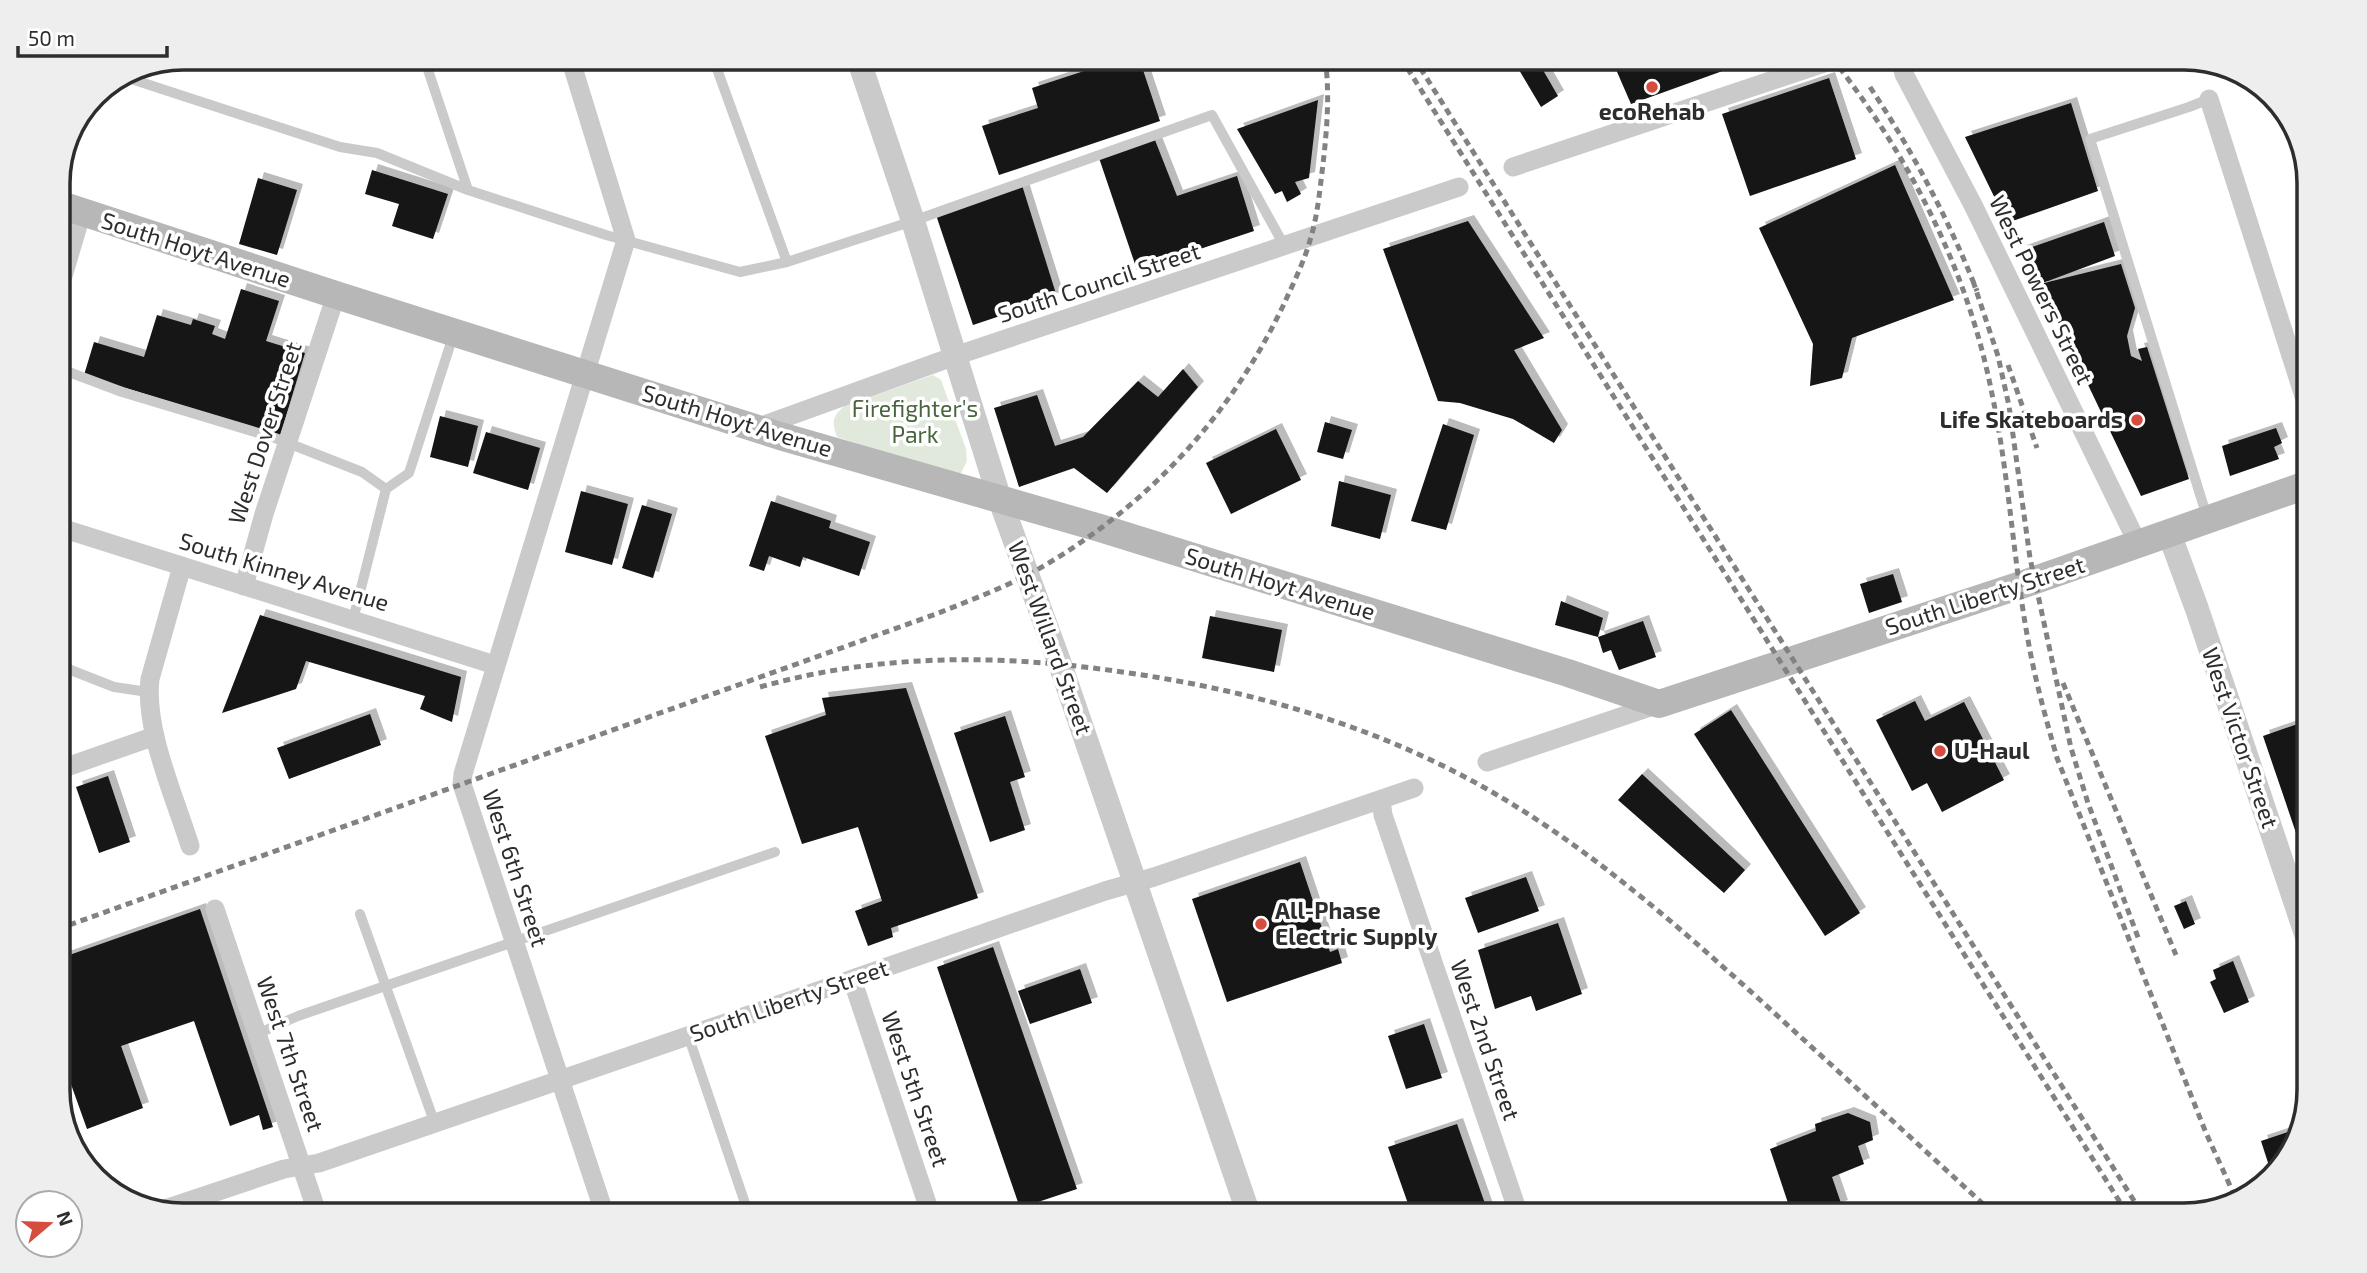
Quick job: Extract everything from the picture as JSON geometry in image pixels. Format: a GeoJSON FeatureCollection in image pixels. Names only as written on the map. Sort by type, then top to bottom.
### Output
{"type":"FeatureCollection","features":[{"type":"Feature","properties":{"kind":"main road","name":"South Hoyt Avenue"},"geometry":{"type":"LineString","coordinates":[[70,208],[756,428],[1113,532],[1568,673],[1659,704]]}},
{"type":"Feature","properties":{"kind":"main road","name":"South Liberty Street"},"geometry":{"type":"LineString","coordinates":[[1659,704],[2021,585],[2297,488]]}},
{"type":"Feature","properties":{"kind":"street"},"geometry":{"type":"LineString","coordinates":[[574,70],[626,240],[586,374]]}},
{"type":"Feature","properties":{"kind":"street","name":"West Willard Street"},"geometry":{"type":"LineString","coordinates":[[862,70],[913,221],[1000,500],[1136,882],[1243,1203]]}},
{"type":"Feature","properties":{"kind":"street"},"geometry":{"type":"LineString","coordinates":[[1513,167],[1803,70]]}},
{"type":"Feature","properties":{"kind":"street","name":"West Powers Street"},"geometry":{"type":"LineString","coordinates":[[1903,70],[1973,205],[2138,544]]}},
{"type":"Feature","properties":{"kind":"street"},"geometry":{"type":"LineString","coordinates":[[2209,99],[2297,374]]}},
{"type":"Feature","properties":{"kind":"street","name":"South Council Street"},"geometry":{"type":"LineString","coordinates":[[756,428],[955,356],[1459,187]]}},
{"type":"Feature","properties":{"kind":"street","name":"West Dover Street"},"geometry":{"type":"LineString","coordinates":[[244,586],[264,514],[335,295]]}},
{"type":"Feature","properties":{"kind":"street","name":"West 6th Street"},"geometry":{"type":"LineString","coordinates":[[586,374],[495,664],[462,784],[601,1203]]}},
{"type":"Feature","properties":{"kind":"street","name":"South Kinney Avenue"},"geometry":{"type":"LineString","coordinates":[[70,531],[495,664]]}},
{"type":"Feature","properties":{"kind":"street","name":"West Victor Street"},"geometry":{"type":"LineString","coordinates":[[2169,534],[2197,609],[2297,907]]}},
{"type":"Feature","properties":{"kind":"street"},"geometry":{"type":"LineString","coordinates":[[182,566],[148,692],[155,736],[190,846]]}},
{"type":"Feature","properties":{"kind":"street"},"geometry":{"type":"LineString","coordinates":[[1487,762],[1659,704]]}},
{"type":"Feature","properties":{"kind":"street"},"geometry":{"type":"LineString","coordinates":[[70,766],[155,736]]}},
{"type":"Feature","properties":{"kind":"street","name":"South Liberty Street"},"geometry":{"type":"LineString","coordinates":[[200,1203],[284,1169],[319,1163],[561,1082],[688,1035],[1414,788]]}},
{"type":"Feature","properties":{"kind":"street","name":"West 2nd Street"},"geometry":{"type":"LineString","coordinates":[[1381,800],[1383,815],[1515,1203]]}},
{"type":"Feature","properties":{"kind":"street","name":"West 7th Street"},"geometry":{"type":"LineString","coordinates":[[215,909],[314,1203]]}},
{"type":"Feature","properties":{"kind":"street","name":"West 5th Street"},"geometry":{"type":"LineString","coordinates":[[852,979],[928,1203]]}},
{"type":"Feature","properties":{"kind":"lane"},"geometry":{"type":"LineString","coordinates":[[428,70],[468,190]]}},
{"type":"Feature","properties":{"kind":"lane"},"geometry":{"type":"LineString","coordinates":[[717,70],[788,262]]}},
{"type":"Feature","properties":{"kind":"lane"},"geometry":{"type":"LineString","coordinates":[[137,81],[340,147],[377,153],[468,190],[626,240],[740,272],[788,262],[913,221],[1212,115],[1285,247]]}},
{"type":"Feature","properties":{"kind":"lane"},"geometry":{"type":"LineString","coordinates":[[2208,520],[2090,139],[2209,99]]}},
{"type":"Feature","properties":{"kind":"lane"},"geometry":{"type":"LineString","coordinates":[[353,620],[386,489],[410,473],[454,332]]}},
{"type":"Feature","properties":{"kind":"lane"},"geometry":{"type":"LineString","coordinates":[[70,372],[122,392],[275,438],[362,472],[386,489]]}},
{"type":"Feature","properties":{"kind":"lane"},"geometry":{"type":"LineString","coordinates":[[70,670],[114,687],[148,692]]}},
{"type":"Feature","properties":{"kind":"lane"},"geometry":{"type":"LineString","coordinates":[[257,1034],[298,1017],[775,852]]}},
{"type":"Feature","properties":{"kind":"lane"},"geometry":{"type":"LineString","coordinates":[[360,914],[435,1124]]}},
{"type":"Feature","properties":{"kind":"lane"},"geometry":{"type":"LineString","coordinates":[[688,1035],[745,1203]]}},
{"type":"Feature","properties":{"kind":"green space","name":"Firefighter's Park"},"geometry":{"type":"Polygon","coordinates":[[[933,375],[941,380],[966,449],[967,461],[961,473],[951,475],[837,437],[834,419],[846,405],[933,375]]]}},
{"type":"Feature","properties":{"kind":"building"},"geometry":{"type":"Polygon","coordinates":[[[1087,70],[1143,70],[1160,121],[999,175],[982,126],[1038,108],[1032,88],[1087,70]]]}},
{"type":"Feature","properties":{"kind":"building","name":"ecoRehab"},"geometry":{"type":"Polygon","coordinates":[[[1519,70],[1543,70],[1558,96],[1541,107],[1519,70]]]}},
{"type":"Feature","properties":{"kind":"building"},"geometry":{"type":"Polygon","coordinates":[[[1616,70],[1725,70],[1631,104],[1616,70]]]}},
{"type":"Feature","properties":{"kind":"building"},"geometry":{"type":"Polygon","coordinates":[[[1829,78],[1856,159],[1750,196],[1722,114],[1829,78]]]}},
{"type":"Feature","properties":{"kind":"building"},"geometry":{"type":"Polygon","coordinates":[[[1318,100],[1309,178],[1295,182],[1301,194],[1287,202],[1282,191],[1275,194],[1237,129],[1318,100]]]}},
{"type":"Feature","properties":{"kind":"building"},"geometry":{"type":"Polygon","coordinates":[[[2071,103],[2098,191],[2007,223],[1965,137],[2071,103]]]}},
{"type":"Feature","properties":{"kind":"building"},"geometry":{"type":"Polygon","coordinates":[[[1153,135],[1177,196],[1237,176],[1254,231],[1137,270],[1098,155],[1153,135]]]}},
{"type":"Feature","properties":{"kind":"building"},"geometry":{"type":"Polygon","coordinates":[[[1895,165],[1954,300],[1852,338],[1842,378],[1810,386],[1813,344],[1759,228],[1895,165]]]}},
{"type":"Feature","properties":{"kind":"building"},"geometry":{"type":"Polygon","coordinates":[[[372,170],[448,194],[433,239],[392,226],[399,204],[365,194],[372,170]]]}},
{"type":"Feature","properties":{"kind":"building"},"geometry":{"type":"Polygon","coordinates":[[[258,178],[297,190],[277,255],[239,244],[258,178]]]}},
{"type":"Feature","properties":{"kind":"building"},"geometry":{"type":"Polygon","coordinates":[[[1021,182],[1057,297],[973,325],[935,212],[1021,182]]]}},
{"type":"Feature","properties":{"kind":"building"},"geometry":{"type":"Polygon","coordinates":[[[1468,221],[1544,338],[1514,350],[1562,430],[1554,443],[1513,419],[1460,403],[1438,401],[1383,249],[1468,221]]]}},
{"type":"Feature","properties":{"kind":"building"},"geometry":{"type":"Polygon","coordinates":[[[2104,222],[2115,256],[2040,284],[2021,251],[2104,222]]]}},
{"type":"Feature","properties":{"kind":"building","name":"Life Skateboards"},"geometry":{"type":"Polygon","coordinates":[[[2121,264],[2135,308],[2127,336],[2131,356],[2142,361],[2138,349],[2147,347],[2189,479],[2141,496],[2040,284],[2121,264]]]}},
{"type":"Feature","properties":{"kind":"building"},"geometry":{"type":"Polygon","coordinates":[[[241,289],[279,301],[266,341],[305,353],[280,436],[84,375],[94,342],[144,357],[157,315],[191,325],[193,319],[215,326],[212,334],[225,339],[241,289]]]}},
{"type":"Feature","properties":{"kind":"building"},"geometry":{"type":"Polygon","coordinates":[[[1183,369],[1198,387],[1107,493],[1074,468],[1019,487],[994,408],[1037,395],[1055,446],[1083,437],[1138,381],[1158,397],[1183,369]]]}},
{"type":"Feature","properties":{"kind":"building"},"geometry":{"type":"Polygon","coordinates":[[[440,416],[478,426],[468,467],[430,457],[440,416]]]}},
{"type":"Feature","properties":{"kind":"building"},"geometry":{"type":"Polygon","coordinates":[[[1325,422],[1352,430],[1343,459],[1317,452],[1325,422]]]}},
{"type":"Feature","properties":{"kind":"building"},"geometry":{"type":"Polygon","coordinates":[[[1443,424],[1474,435],[1446,530],[1411,521],[1443,424]]]}},
{"type":"Feature","properties":{"kind":"building"},"geometry":{"type":"Polygon","coordinates":[[[2276,428],[2282,443],[2274,447],[2279,459],[2230,476],[2222,446],[2276,428]]]}},
{"type":"Feature","properties":{"kind":"building"},"geometry":{"type":"Polygon","coordinates":[[[1276,429],[1301,480],[1231,514],[1206,463],[1276,429]]]}},
{"type":"Feature","properties":{"kind":"building"},"geometry":{"type":"Polygon","coordinates":[[[486,432],[540,448],[528,490],[473,473],[486,432]]]}},
{"type":"Feature","properties":{"kind":"building"},"geometry":{"type":"Polygon","coordinates":[[[1339,481],[1391,495],[1380,539],[1331,526],[1339,481]]]}},
{"type":"Feature","properties":{"kind":"building"},"geometry":{"type":"Polygon","coordinates":[[[581,491],[628,504],[612,565],[565,552],[581,491]]]}},
{"type":"Feature","properties":{"kind":"building"},"geometry":{"type":"Polygon","coordinates":[[[771,501],[831,521],[829,528],[870,542],[859,576],[803,557],[800,567],[769,556],[764,571],[749,566],[771,501]]]}},
{"type":"Feature","properties":{"kind":"building"},"geometry":{"type":"Polygon","coordinates":[[[642,505],[672,514],[653,578],[622,568],[642,505]]]}},
{"type":"Feature","properties":{"kind":"building"},"geometry":{"type":"Polygon","coordinates":[[[1893,574],[1902,602],[1869,613],[1860,584],[1893,574]]]}},
{"type":"Feature","properties":{"kind":"building"},"geometry":{"type":"Polygon","coordinates":[[[1561,601],[1603,618],[1598,637],[1555,625],[1561,601]]]}},
{"type":"Feature","properties":{"kind":"building"},"geometry":{"type":"Polygon","coordinates":[[[260,615],[461,677],[452,722],[420,709],[425,696],[306,661],[296,689],[222,713],[260,615]]]}},
{"type":"Feature","properties":{"kind":"building"},"geometry":{"type":"Polygon","coordinates":[[[1210,616],[1282,630],[1274,672],[1202,658],[1210,616]]]}},
{"type":"Feature","properties":{"kind":"building"},"geometry":{"type":"Polygon","coordinates":[[[1643,621],[1656,657],[1619,670],[1611,650],[1603,653],[1598,637],[1643,621]]]}},
{"type":"Feature","properties":{"kind":"building"},"geometry":{"type":"Polygon","coordinates":[[[906,688],[978,898],[891,928],[893,937],[868,946],[855,911],[882,901],[858,827],[802,844],[765,736],[826,715],[822,698],[906,688]]]}},
{"type":"Feature","properties":{"kind":"building","name":"U-Haul"},"geometry":{"type":"Polygon","coordinates":[[[1915,701],[1925,721],[1964,702],[2004,780],[1942,812],[1927,783],[1912,791],[1876,720],[1915,701]]]}},
{"type":"Feature","properties":{"kind":"building"},"geometry":{"type":"Polygon","coordinates":[[[1731,710],[1860,913],[1825,936],[1694,734],[1731,710]]]}},
{"type":"Feature","properties":{"kind":"building"},"geometry":{"type":"Polygon","coordinates":[[[370,714],[381,745],[289,779],[277,748],[370,714]]]}},
{"type":"Feature","properties":{"kind":"building"},"geometry":{"type":"Polygon","coordinates":[[[1005,716],[1025,777],[1010,782],[1025,830],[990,842],[954,733],[1005,716]]]}},
{"type":"Feature","properties":{"kind":"building"},"geometry":{"type":"Polygon","coordinates":[[[2297,724],[2297,836],[2263,736],[2297,724]]]}},
{"type":"Feature","properties":{"kind":"building"},"geometry":{"type":"Polygon","coordinates":[[[1642,774],[1745,870],[1724,893],[1618,800],[1642,774]]]}},
{"type":"Feature","properties":{"kind":"building"},"geometry":{"type":"Polygon","coordinates":[[[108,776],[130,842],[99,853],[76,787],[108,776]]]}},
{"type":"Feature","properties":{"kind":"building","name":"All-Phase Electric Supply"},"geometry":{"type":"Polygon","coordinates":[[[1300,862],[1330,952],[1338,949],[1342,963],[1227,1002],[1192,899],[1300,862]]]}},
{"type":"Feature","properties":{"kind":"building"},"geometry":{"type":"Polygon","coordinates":[[[1526,877],[1539,911],[1478,933],[1465,898],[1526,877]]]}},
{"type":"Feature","properties":{"kind":"building"},"geometry":{"type":"Polygon","coordinates":[[[2186,901],[2195,924],[2184,929],[2174,906],[2186,901]]]}},
{"type":"Feature","properties":{"kind":"building"},"geometry":{"type":"Polygon","coordinates":[[[200,909],[273,1127],[263,1130],[259,1115],[230,1126],[194,1021],[121,1046],[143,1108],[87,1129],[70,1082],[70,955],[200,909]]]}},
{"type":"Feature","properties":{"kind":"building"},"geometry":{"type":"Polygon","coordinates":[[[1558,923],[1582,994],[1536,1011],[1531,996],[1495,1009],[1478,950],[1558,923]]]}},
{"type":"Feature","properties":{"kind":"building"},"geometry":{"type":"Polygon","coordinates":[[[993,947],[1077,1189],[1035,1203],[1018,1203],[937,967],[993,947]]]}},
{"type":"Feature","properties":{"kind":"building"},"geometry":{"type":"Polygon","coordinates":[[[2233,961],[2249,1002],[2224,1013],[2210,982],[2216,979],[2213,970],[2233,961]]]}},
{"type":"Feature","properties":{"kind":"building"},"geometry":{"type":"Polygon","coordinates":[[[1080,969],[1092,1003],[1030,1024],[1018,991],[1080,969]]]}},
{"type":"Feature","properties":{"kind":"building"},"geometry":{"type":"Polygon","coordinates":[[[1424,1024],[1442,1078],[1406,1089],[1388,1036],[1424,1024]]]}},
{"type":"Feature","properties":{"kind":"building"},"geometry":{"type":"Polygon","coordinates":[[[1848,1113],[1870,1122],[1873,1140],[1858,1146],[1864,1164],[1832,1177],[1841,1203],[1788,1203],[1770,1149],[1816,1131],[1815,1124],[1848,1113]]]}},
{"type":"Feature","properties":{"kind":"building"},"geometry":{"type":"Polygon","coordinates":[[[1457,1124],[1485,1203],[1408,1203],[1388,1147],[1457,1124]]]}},
{"type":"Feature","properties":{"kind":"building"},"geometry":{"type":"Polygon","coordinates":[[[2288,1132],[2278,1153],[2269,1164],[2261,1141],[2288,1132]]]}},
{"type":"Feature","properties":{"kind":"railway"},"geometry":{"type":"LineString","coordinates":[[70,925],[936,614],[1020,579],[1085,540],[1154,484],[1213,419],[1239,384],[1283,306],[1306,254],[1317,210],[1327,124],[1326,70]]}},
{"type":"Feature","properties":{"kind":"railway"},"geometry":{"type":"LineString","coordinates":[[1409,70],[2120,1203]]}},
{"type":"Feature","properties":{"kind":"railway"},"geometry":{"type":"LineString","coordinates":[[1422,70],[2135,1203]]}},
{"type":"Feature","properties":{"kind":"railway"},"geometry":{"type":"LineString","coordinates":[[1841,70],[1886,134],[1910,175],[1932,216],[1968,303],[1992,394],[2028,640],[2057,758],[2206,1133],[2233,1191]]}},
{"type":"Feature","properties":{"kind":"railway"},"geometry":{"type":"LineString","coordinates":[[1870,87],[1929,186],[1977,291]]}},
{"type":"Feature","properties":{"kind":"railway"},"geometry":{"type":"LineString","coordinates":[[1973,281],[1998,356],[2009,406],[2030,558],[2071,748],[2088,803],[2139,940]]}},
{"type":"Feature","properties":{"kind":"railway"},"geometry":{"type":"LineString","coordinates":[[2008,365],[2037,448]]}},
{"type":"Feature","properties":{"kind":"railway"},"geometry":{"type":"LineString","coordinates":[[760,687],[840,669],[880,664],[962,660],[1043,663],[1129,673],[1218,689],[1306,712],[1392,743],[1478,784],[1522,810],[1605,868],[1721,965],[1982,1203]]}},
{"type":"Feature","properties":{"kind":"railway"},"geometry":{"type":"LineString","coordinates":[[2063,683],[2176,955]]}},
{"type":"Feature","properties":{"kind":"place","name":"ecoRehab"},"geometry":{"type":"Point","coordinates":[1652,87]}},
{"type":"Feature","properties":{"kind":"place","name":"Life Skateboards"},"geometry":{"type":"Point","coordinates":[2137,420]}},
{"type":"Feature","properties":{"kind":"place","name":"U-Haul"},"geometry":{"type":"Point","coordinates":[1940,751]}},
{"type":"Feature","properties":{"kind":"place","name":"All-Phase Electric Supply"},"geometry":{"type":"Point","coordinates":[1261,924]}}]}
